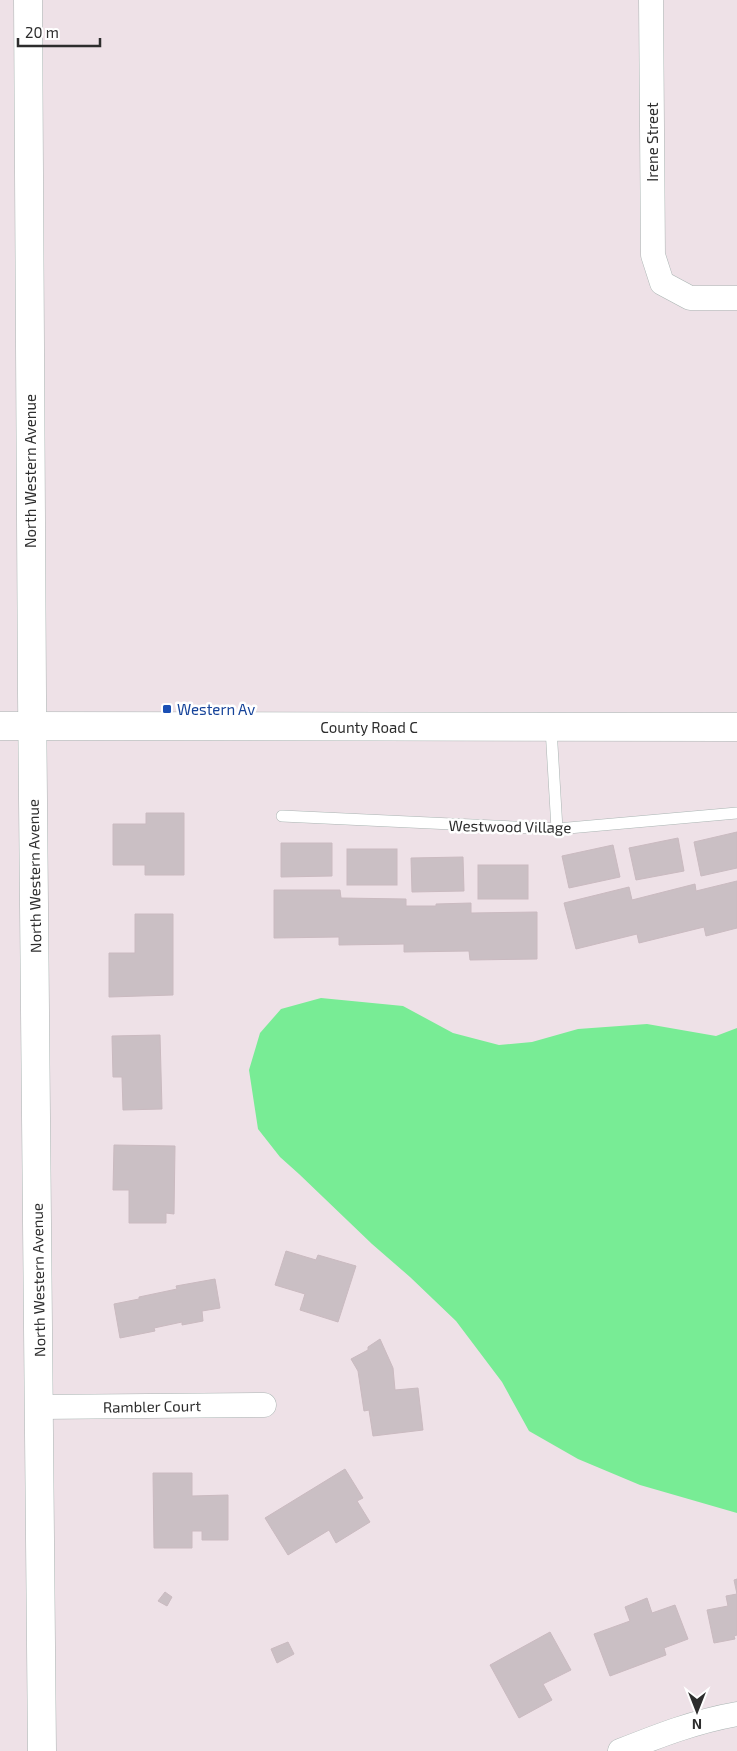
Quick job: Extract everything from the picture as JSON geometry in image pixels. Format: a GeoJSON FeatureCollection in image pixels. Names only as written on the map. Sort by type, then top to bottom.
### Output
{"type":"FeatureCollection","features":[{"type":"Feature","properties":{"kind":"street","name":"North Western Avenue"},"geometry":{"type":"LineString","coordinates":[[28,0],[32,726],[42,1751]]}},
{"type":"Feature","properties":{"kind":"street","name":"Irene Street"},"geometry":{"type":"LineString","coordinates":[[651,0],[653,255],[662,283],[690,298],[737,298]]}},
{"type":"Feature","properties":{"kind":"street","name":"County Road C"},"geometry":{"type":"LineString","coordinates":[[0,726],[737,727]]}},
{"type":"Feature","properties":{"kind":"street","name":"Rambler Court"},"geometry":{"type":"LineString","coordinates":[[39,1407],[264,1404]]}},
{"type":"Feature","properties":{"kind":"street"},"geometry":{"type":"LineString","coordinates":[[620,1751],[669,1731],[737,1714]]}},
{"type":"Feature","properties":{"kind":"lane"},"geometry":{"type":"LineString","coordinates":[[551,728],[557,829]]}},
{"type":"Feature","properties":{"kind":"lane","name":"Westwood Village"},"geometry":{"type":"LineString","coordinates":[[282,816],[557,829],[737,813]]}},
{"type":"Feature","properties":{"kind":"shaded area"},"geometry":{"type":"Polygon","coordinates":[[[321,998],[403,1006],[453,1033],[499,1045],[532,1042],[578,1029],[647,1024],[716,1036],[737,1028],[737,1513],[640,1485],[578,1459],[529,1431],[502,1382],[456,1321],[280,1157],[258,1129],[249,1070],[260,1033],[281,1009],[321,998]]]}},
{"type":"Feature","properties":{"kind":"building"},"geometry":{"type":"Polygon","coordinates":[[[146,813],[184,813],[184,875],[145,875],[145,865],[113,865],[113,824],[146,824],[146,813]]]}},
{"type":"Feature","properties":{"kind":"building"},"geometry":{"type":"Polygon","coordinates":[[[737,832],[737,868],[701,876],[694,842],[737,832]]]}},
{"type":"Feature","properties":{"kind":"building"},"geometry":{"type":"Polygon","coordinates":[[[678,838],[684,871],[636,880],[629,848],[678,838]]]}},
{"type":"Feature","properties":{"kind":"building"},"geometry":{"type":"Polygon","coordinates":[[[281,843],[332,843],[332,876],[281,877],[281,843]]]}},
{"type":"Feature","properties":{"kind":"building"},"geometry":{"type":"Polygon","coordinates":[[[613,845],[620,877],[569,888],[562,856],[613,845]]]}},
{"type":"Feature","properties":{"kind":"building"},"geometry":{"type":"Polygon","coordinates":[[[347,849],[397,849],[397,885],[347,885],[347,849]]]}},
{"type":"Feature","properties":{"kind":"building"},"geometry":{"type":"Polygon","coordinates":[[[463,857],[464,891],[412,892],[411,858],[463,857]]]}},
{"type":"Feature","properties":{"kind":"building"},"geometry":{"type":"Polygon","coordinates":[[[478,865],[528,865],[528,899],[478,899],[478,865]]]}},
{"type":"Feature","properties":{"kind":"building"},"geometry":{"type":"Polygon","coordinates":[[[737,881],[737,928],[706,936],[704,927],[639,943],[637,934],[576,949],[564,903],[629,887],[632,900],[695,884],[696,891],[737,881]]]}},
{"type":"Feature","properties":{"kind":"building"},"geometry":{"type":"Polygon","coordinates":[[[274,890],[340,890],[341,898],[406,899],[406,906],[471,903],[471,913],[537,912],[537,959],[470,960],[469,951],[404,952],[404,944],[339,945],[339,937],[274,938],[274,890]]]}},
{"type":"Feature","properties":{"kind":"building"},"geometry":{"type":"Polygon","coordinates":[[[135,914],[173,914],[173,995],[109,997],[109,953],[135,953],[135,914]]]}},
{"type":"Feature","properties":{"kind":"building"},"geometry":{"type":"Polygon","coordinates":[[[160,1035],[162,1109],[123,1110],[122,1077],[113,1077],[112,1036],[160,1035]]]}},
{"type":"Feature","properties":{"kind":"building"},"geometry":{"type":"Polygon","coordinates":[[[114,1145],[175,1146],[174,1214],[166,1213],[166,1223],[129,1223],[129,1190],[113,1190],[114,1145]]]}},
{"type":"Feature","properties":{"kind":"building"},"geometry":{"type":"Polygon","coordinates":[[[286,1251],[316,1260],[318,1255],[356,1266],[338,1322],[300,1310],[305,1294],[275,1285],[286,1251]]]}},
{"type":"Feature","properties":{"kind":"building"},"geometry":{"type":"Polygon","coordinates":[[[215,1279],[220,1308],[202,1311],[203,1321],[182,1325],[182,1322],[154,1328],[155,1331],[120,1338],[114,1304],[177,1289],[176,1286],[215,1279]]]}},
{"type":"Feature","properties":{"kind":"building"},"geometry":{"type":"Polygon","coordinates":[[[380,1339],[393,1368],[395,1390],[418,1388],[423,1430],[373,1436],[369,1410],[364,1411],[358,1371],[351,1359],[368,1350],[368,1347],[380,1339]]]}},
{"type":"Feature","properties":{"kind":"building"},"geometry":{"type":"Polygon","coordinates":[[[345,1469],[363,1498],[357,1501],[370,1522],[336,1543],[329,1530],[288,1555],[265,1518],[345,1469]]]}},
{"type":"Feature","properties":{"kind":"building"},"geometry":{"type":"Polygon","coordinates":[[[153,1473],[192,1473],[192,1496],[228,1495],[228,1540],[202,1540],[202,1531],[192,1531],[192,1548],[154,1548],[153,1473]]]}},
{"type":"Feature","properties":{"kind":"building"},"geometry":{"type":"Polygon","coordinates":[[[737,1579],[737,1594],[734,1580],[737,1579]]]}},
{"type":"Feature","properties":{"kind":"building"},"geometry":{"type":"Polygon","coordinates":[[[165,1592],[172,1597],[167,1606],[158,1601],[165,1592]]]}},
{"type":"Feature","properties":{"kind":"building"},"geometry":{"type":"Polygon","coordinates":[[[737,1594],[737,1635],[734,1636],[735,1639],[714,1643],[707,1610],[728,1606],[726,1596],[737,1594]]]}},
{"type":"Feature","properties":{"kind":"building"},"geometry":{"type":"Polygon","coordinates":[[[647,1598],[652,1613],[675,1605],[688,1639],[664,1648],[666,1655],[610,1676],[594,1634],[630,1621],[625,1607],[647,1598]]]}},
{"type":"Feature","properties":{"kind":"building"},"geometry":{"type":"Polygon","coordinates":[[[550,1632],[571,1670],[543,1684],[552,1700],[519,1718],[490,1665],[550,1632]]]}},
{"type":"Feature","properties":{"kind":"building"},"geometry":{"type":"Polygon","coordinates":[[[288,1642],[294,1654],[277,1663],[271,1649],[288,1642]]]}},
{"type":"Feature","properties":{"kind":"place","name":"Western Av"},"geometry":{"type":"Point","coordinates":[167,709]}}]}
